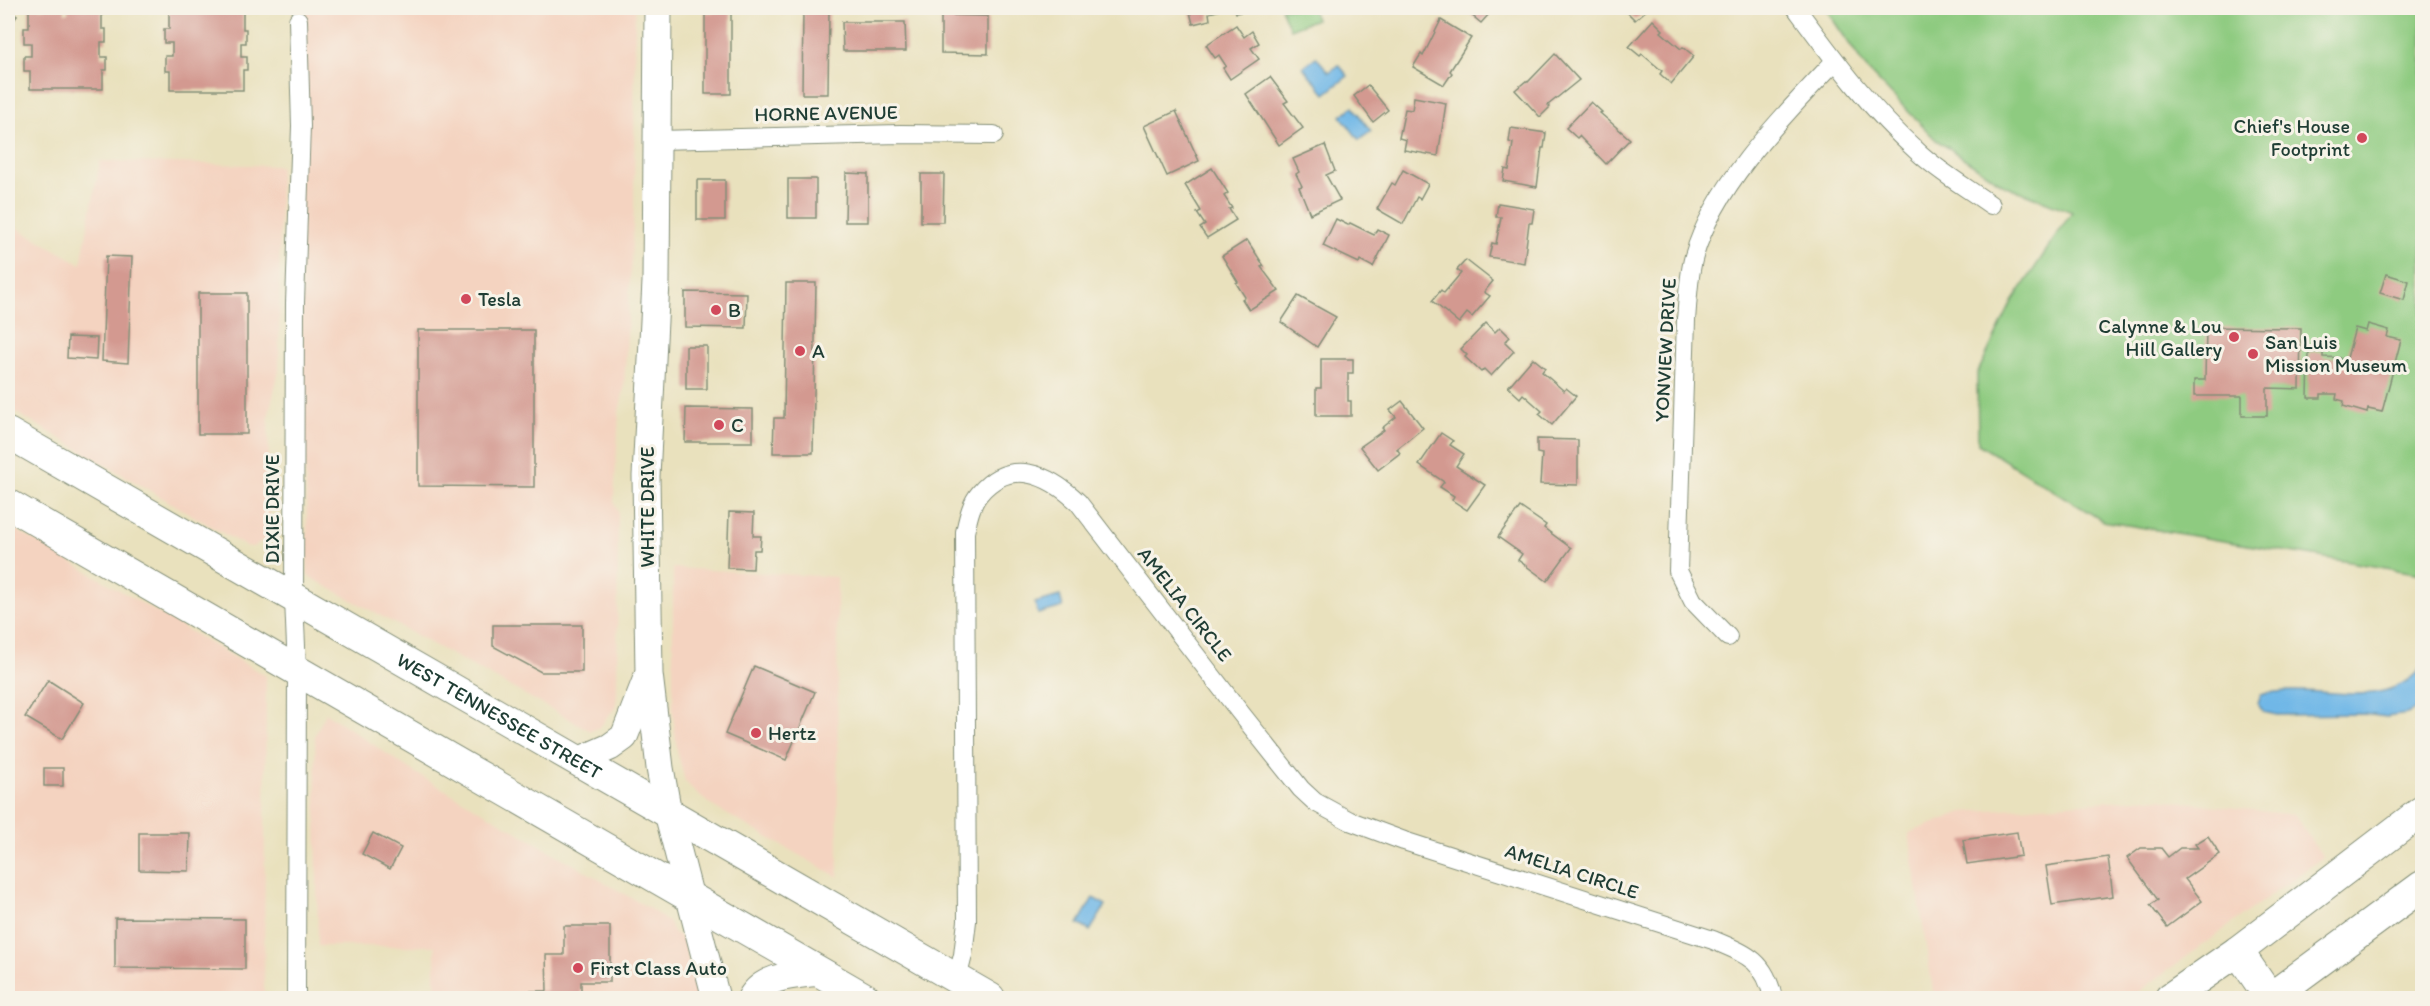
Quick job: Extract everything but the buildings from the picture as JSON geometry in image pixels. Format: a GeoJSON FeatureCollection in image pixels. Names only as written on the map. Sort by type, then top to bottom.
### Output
{"type":"FeatureCollection","features":[{"type":"Feature","properties":{"kind":"main road","name":"WEST TENNESSEE STREET"},"geometry":{"type":"LineString","coordinates":[[8,433],[990,999]]}},
{"type":"Feature","properties":{"kind":"main road"},"geometry":{"type":"LineString","coordinates":[[8,504],[865,999]]}},
{"type":"Feature","properties":{"kind":"main road"},"geometry":{"type":"LineString","coordinates":[[2170,999],[2238,951],[2422,811]]}},
{"type":"Feature","properties":{"kind":"main road"},"geometry":{"type":"LineString","coordinates":[[2238,951],[2270,999],[2422,886]]}},
{"type":"Feature","properties":{"kind":"street","name":"WHITE DRIVE"},"geometry":{"type":"LineString","coordinates":[[658,8],[656,282],[646,476],[649,674],[660,768],[668,813],[716,999]]}},
{"type":"Feature","properties":{"kind":"street"},"geometry":{"type":"LineString","coordinates":[[1796,8],[1835,61],[1886,121],[1918,152],[1991,205]]}},
{"type":"Feature","properties":{"kind":"street","name":"DIXIE DRIVE"},"geometry":{"type":"LineString","coordinates":[[296,999],[295,303],[301,126],[298,21]]}},
{"type":"Feature","properties":{"kind":"street","name":"YONVIEW DRIVE"},"geometry":{"type":"LineString","coordinates":[[1728,637],[1693,601],[1678,571],[1686,320],[1694,257],[1712,210],[1776,124],[1835,61]]}},
{"type":"Feature","properties":{"kind":"street","name":"HORNE AVENUE"},"geometry":{"type":"LineString","coordinates":[[658,140],[888,134],[994,135]]}},
{"type":"Feature","properties":{"kind":"street","name":"AMELIA CIRCLE"},"geometry":{"type":"LineString","coordinates":[[957,979],[963,955],[967,921],[965,532],[971,509],[979,493],[1008,474],[1027,473],[1043,476],[1078,502],[1239,711],[1301,789],[1315,802],[1350,821],[1404,841],[1713,939],[1755,960],[1763,971],[1773,999]]}},
{"type":"Feature","properties":{"kind":"street"},"geometry":{"type":"LineString","coordinates":[[578,761],[610,747],[624,737],[649,674]]}},
{"type":"Feature","properties":{"kind":"street"},"geometry":{"type":"LineString","coordinates":[[751,999],[767,982],[790,975],[820,972]]}},
{"type":"Feature","properties":{"kind":"shaded area","name":"Tesla"},"geometry":{"type":"Polygon","coordinates":[[[295,8],[635,8],[634,208],[624,389],[619,412],[614,500],[618,512],[617,696],[615,708],[600,727],[591,731],[308,576],[295,8]]]}},
{"type":"Feature","properties":{"kind":"shaded area"},"geometry":{"type":"Polygon","coordinates":[[[100,161],[280,166],[279,371],[268,417],[270,525],[268,537],[253,547],[245,546],[8,408],[8,223],[81,264],[100,161]]]}},
{"type":"Feature","properties":{"kind":"shaded area"},"geometry":{"type":"Polygon","coordinates":[[[8,525],[266,676],[264,998],[8,998],[8,525]]]}},
{"type":"Feature","properties":{"kind":"shaded area","name":"Hertz"},"geometry":{"type":"Polygon","coordinates":[[[673,568],[837,577],[838,877],[714,807],[685,781],[677,751],[673,714],[673,568]]]}},
{"type":"Feature","properties":{"kind":"shaded area"},"geometry":{"type":"Polygon","coordinates":[[[326,713],[414,772],[652,910],[669,923],[673,932],[683,939],[698,998],[435,998],[435,946],[318,946],[315,735],[326,713]]]}},
{"type":"Feature","properties":{"kind":"shaded area"},"geometry":{"type":"Polygon","coordinates":[[[2151,798],[2294,815],[2323,857],[2130,998],[1934,998],[1909,833],[1962,812],[2151,798]]]}},
{"type":"Feature","properties":{"kind":"green space"},"geometry":{"type":"Polygon","coordinates":[[[1281,8],[1311,8],[1316,19],[1290,29],[1281,8]]]}},
{"type":"Feature","properties":{"kind":"green space"},"geometry":{"type":"Polygon","coordinates":[[[1825,8],[2422,8],[2422,574],[2103,521],[1978,444],[1977,374],[2012,302],[2072,212],[2004,185],[1936,140],[1865,67],[1825,8]]]}},
{"type":"Feature","properties":{"kind":"water"},"geometry":{"type":"Polygon","coordinates":[[[1316,57],[1329,72],[1339,65],[1348,76],[1325,94],[1303,67],[1316,57]]]}},
{"type":"Feature","properties":{"kind":"water"},"geometry":{"type":"Polygon","coordinates":[[[1353,107],[1371,131],[1359,140],[1341,116],[1353,107]]]}},
{"type":"Feature","properties":{"kind":"water"},"geometry":{"type":"Polygon","coordinates":[[[1060,596],[1063,607],[1038,614],[1035,603],[1060,596]]]}},
{"type":"Feature","properties":{"kind":"water"},"geometry":{"type":"Polygon","coordinates":[[[2422,667],[2422,704],[2407,714],[2387,717],[2364,714],[2277,715],[2263,712],[2258,704],[2261,695],[2282,691],[2347,694],[2387,690],[2406,682],[2422,667]]]}},
{"type":"Feature","properties":{"kind":"water"},"geometry":{"type":"Polygon","coordinates":[[[1093,898],[1106,905],[1090,931],[1078,924],[1093,898]]]}},
{"type":"Feature","properties":{"kind":"place","name":"Chief's House Footprint"},"geometry":{"type":"Point","coordinates":[2362,138]}},
{"type":"Feature","properties":{"kind":"place","name":"Tesla"},"geometry":{"type":"Point","coordinates":[466,299]}},
{"type":"Feature","properties":{"kind":"place","name":"B"},"geometry":{"type":"Point","coordinates":[716,310]}},
{"type":"Feature","properties":{"kind":"place","name":"Calynne & Lou Hill Gallery"},"geometry":{"type":"Point","coordinates":[2234,337]}},
{"type":"Feature","properties":{"kind":"place","name":"A"},"geometry":{"type":"Point","coordinates":[800,351]}},
{"type":"Feature","properties":{"kind":"place","name":"San Luis Mission Museum"},"geometry":{"type":"Point","coordinates":[2253,354]}},
{"type":"Feature","properties":{"kind":"place","name":"C"},"geometry":{"type":"Point","coordinates":[719,425]}},
{"type":"Feature","properties":{"kind":"place","name":"Hertz"},"geometry":{"type":"Point","coordinates":[756,733]}},
{"type":"Feature","properties":{"kind":"place","name":"First Class Auto"},"geometry":{"type":"Point","coordinates":[578,968]}}]}
